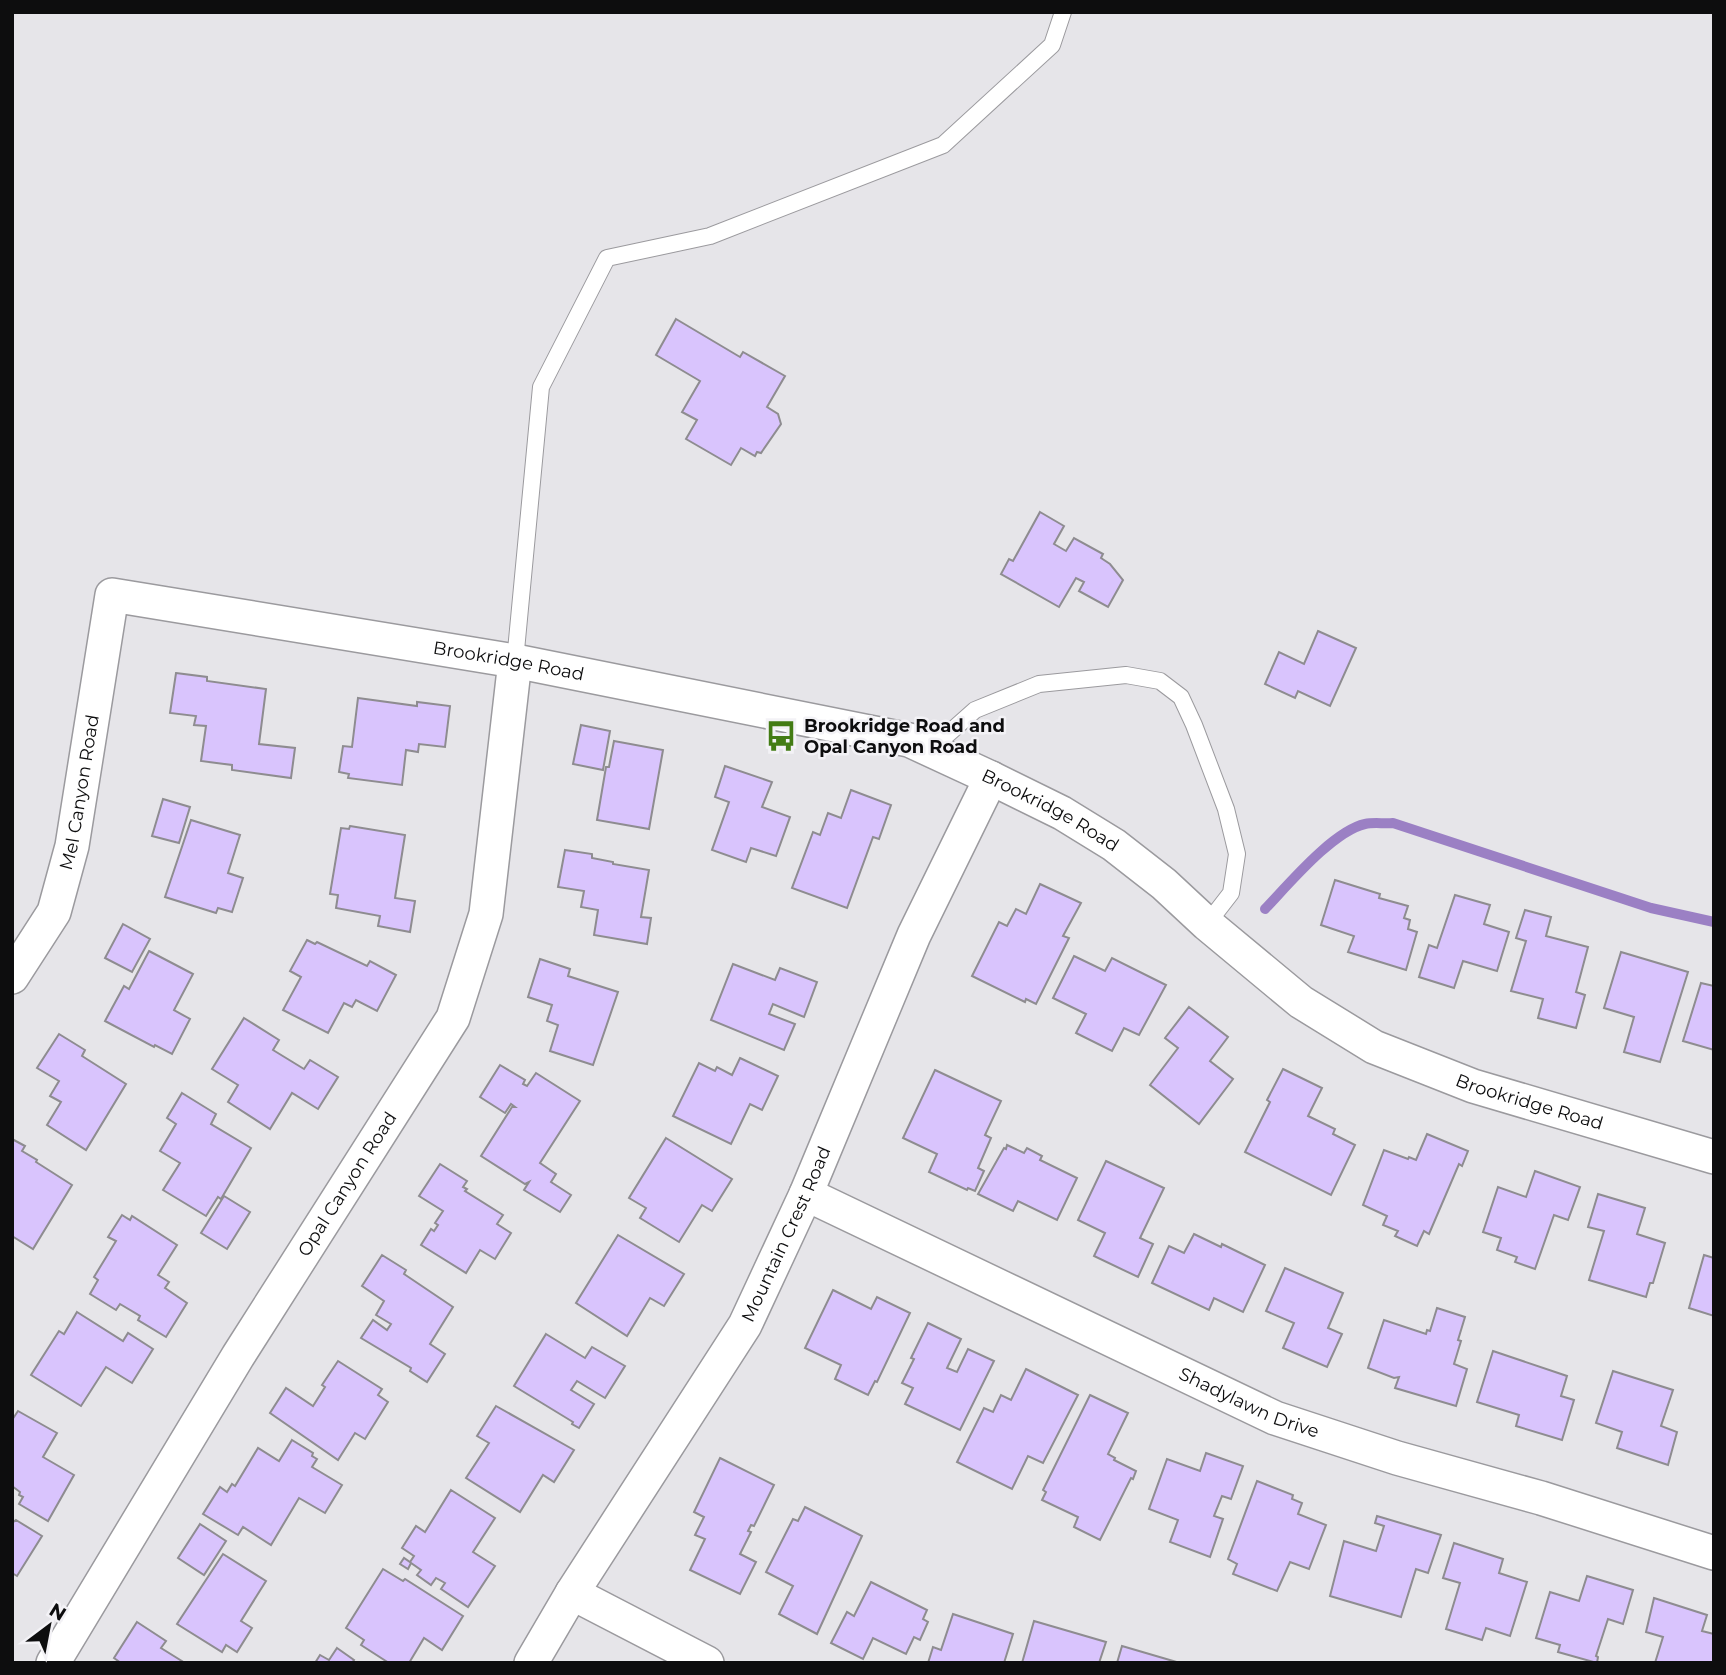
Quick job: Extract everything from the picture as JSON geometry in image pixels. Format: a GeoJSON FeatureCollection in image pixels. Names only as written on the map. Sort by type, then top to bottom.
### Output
{"type":"FeatureCollection","features":[{"type":"Feature","properties":{"kind":"street","name":"Brookridge Road"},"geometry":{"type":"LineString","coordinates":[[112,594],[515,661],[909,740],[1062,813],[1114,845],[1164,884],[1207,924],[1301,1002],[1374,1047],[1473,1087],[1714,1157]]}},
{"type":"Feature","properties":{"kind":"street","name":"Mel Canyon Road"},"geometry":{"type":"LineString","coordinates":[[12,977],[54,912],[72,846],[112,594]]}},
{"type":"Feature","properties":{"kind":"street","name":"Opal Canyon Road"},"geometry":{"type":"LineString","coordinates":[[53,1663],[238,1356],[453,1018],[486,914],[515,661]]}},
{"type":"Feature","properties":{"kind":"street","name":"Mountain Crest Road"},"geometry":{"type":"LineString","coordinates":[[531,1663],[572,1593],[745,1325],[806,1194],[914,935],[991,778]]}},
{"type":"Feature","properties":{"kind":"street","name":"Shadylawn Drive"},"geometry":{"type":"LineString","coordinates":[[806,1194],[1275,1418],[1397,1458],[1541,1498],[1714,1553]]}},
{"type":"Feature","properties":{"kind":"street"},"geometry":{"type":"LineString","coordinates":[[572,1593],[707,1663]]}},
{"type":"Feature","properties":{"kind":"lane"},"geometry":{"type":"LineString","coordinates":[[515,661],[541,387],[607,258],[710,236],[943,145],[1052,46],[1063,12]]}},
{"type":"Feature","properties":{"kind":"lane"},"geometry":{"type":"LineString","coordinates":[[930,750],[975,710],[1039,684],[1126,675],[1160,681],[1181,696],[1194,724],[1226,809],[1237,854],[1231,893],[1207,924]]}},
{"type":"Feature","properties":{"kind":"building"},"geometry":{"type":"Polygon","coordinates":[[[676,319],[740,357],[743,352],[785,376],[767,407],[778,414],[781,424],[761,453],[757,452],[755,456],[741,448],[731,465],[686,439],[697,420],[682,412],[700,381],[656,355],[676,319]]]}},
{"type":"Feature","properties":{"kind":"building"},"geometry":{"type":"Polygon","coordinates":[[[1040,512],[1064,526],[1054,544],[1066,551],[1074,538],[1103,554],[1101,558],[1110,564],[1123,580],[1108,607],[1079,591],[1084,582],[1076,578],[1059,607],[1001,574],[1009,559],[1013,561],[1040,512]]]}},
{"type":"Feature","properties":{"kind":"building"},"geometry":{"type":"Polygon","coordinates":[[[1318,631],[1356,648],[1330,706],[1298,691],[1295,698],[1265,684],[1279,652],[1304,664],[1318,631]]]}},
{"type":"Feature","properties":{"kind":"building"},"geometry":{"type":"Polygon","coordinates":[[[176,673],[207,677],[207,681],[266,689],[259,744],[295,748],[291,778],[232,770],[232,765],[201,761],[206,726],[194,725],[196,716],[170,713],[176,673]]]}},
{"type":"Feature","properties":{"kind":"building"},"geometry":{"type":"Polygon","coordinates":[[[358,698],[417,706],[417,702],[450,706],[445,747],[419,744],[418,752],[406,750],[402,785],[348,778],[349,774],[339,772],[343,746],[352,747],[358,698]]]}},
{"type":"Feature","properties":{"kind":"building"},"geometry":{"type":"Polygon","coordinates":[[[581,725],[610,731],[603,770],[573,764],[581,725]]]}},
{"type":"Feature","properties":{"kind":"building"},"geometry":{"type":"Polygon","coordinates":[[[614,741],[663,750],[649,829],[597,820],[606,767],[609,767],[614,741]]]}},
{"type":"Feature","properties":{"kind":"building"},"geometry":{"type":"Polygon","coordinates":[[[725,766],[772,782],[762,807],[790,817],[776,856],[751,848],[746,862],[712,850],[729,802],[715,797],[725,766]]]}},
{"type":"Feature","properties":{"kind":"building"},"geometry":{"type":"Polygon","coordinates":[[[851,790],[891,805],[879,839],[873,837],[847,908],[792,888],[813,832],[820,835],[828,813],[841,818],[851,790]]]}},
{"type":"Feature","properties":{"kind":"building"},"geometry":{"type":"Polygon","coordinates":[[[163,799],[190,807],[179,843],[152,836],[163,799]]]}},
{"type":"Feature","properties":{"kind":"building"},"geometry":{"type":"Polygon","coordinates":[[[191,820],[240,835],[228,873],[243,878],[232,912],[218,908],[216,913],[165,897],[191,820]]]}},
{"type":"Feature","properties":{"kind":"building"},"geometry":{"type":"Polygon","coordinates":[[[350,826],[405,835],[395,898],[415,901],[410,932],[378,926],[380,916],[336,908],[338,895],[330,894],[341,828],[349,829],[350,826]]]}},
{"type":"Feature","properties":{"kind":"building"},"geometry":{"type":"Polygon","coordinates":[[[565,850],[592,854],[592,858],[613,864],[649,870],[641,917],[651,918],[647,944],[594,935],[598,910],[581,907],[584,891],[558,887],[565,850]]]}},
{"type":"Feature","properties":{"kind":"building"},"geometry":{"type":"Polygon","coordinates":[[[1335,880],[1380,894],[1379,898],[1408,906],[1404,918],[1410,920],[1408,929],[1417,932],[1406,970],[1348,952],[1354,936],[1321,925],[1335,880]]]}},
{"type":"Feature","properties":{"kind":"building"},"geometry":{"type":"Polygon","coordinates":[[[1040,884],[1081,903],[1063,936],[1069,938],[1036,1004],[1026,999],[1025,1002],[972,976],[999,922],[1007,926],[1016,909],[1026,914],[1040,884]]]}},
{"type":"Feature","properties":{"kind":"building"},"geometry":{"type":"Polygon","coordinates":[[[1455,895],[1490,905],[1484,924],[1509,932],[1497,971],[1463,961],[1454,988],[1419,977],[1429,945],[1437,948],[1455,895]]]}},
{"type":"Feature","properties":{"kind":"building"},"geometry":{"type":"Polygon","coordinates":[[[1525,910],[1551,917],[1546,936],[1588,947],[1576,992],[1585,995],[1576,1028],[1538,1018],[1543,999],[1511,991],[1526,941],[1516,938],[1525,910]]]}},
{"type":"Feature","properties":{"kind":"building"},"geometry":{"type":"Polygon","coordinates":[[[123,924],[150,939],[132,972],[105,958],[123,924]]]}},
{"type":"Feature","properties":{"kind":"building"},"geometry":{"type":"Polygon","coordinates":[[[307,940],[315,944],[317,942],[367,966],[370,961],[396,975],[377,1011],[356,1000],[352,1007],[344,1003],[328,1033],[283,1010],[301,977],[290,971],[307,940]]]}},
{"type":"Feature","properties":{"kind":"building"},"geometry":{"type":"Polygon","coordinates":[[[149,951],[193,974],[174,1010],[190,1019],[172,1054],[105,1021],[124,986],[129,989],[149,951]]]}},
{"type":"Feature","properties":{"kind":"building"},"geometry":{"type":"Polygon","coordinates":[[[1621,952],[1688,972],[1660,1062],[1624,1052],[1634,1017],[1604,1008],[1621,952]]]}},
{"type":"Feature","properties":{"kind":"building"},"geometry":{"type":"Polygon","coordinates":[[[1074,956],[1105,971],[1112,958],[1166,985],[1139,1035],[1124,1028],[1112,1051],[1076,1033],[1086,1014],[1053,998],[1074,956]]]}},
{"type":"Feature","properties":{"kind":"building"},"geometry":{"type":"Polygon","coordinates":[[[540,959],[570,969],[568,976],[618,992],[593,1065],[550,1051],[558,1025],[547,1021],[552,1005],[528,997],[540,959]]]}},
{"type":"Feature","properties":{"kind":"building"},"geometry":{"type":"Polygon","coordinates":[[[733,964],[775,980],[780,968],[817,982],[804,1017],[773,1004],[769,1014],[795,1024],[784,1050],[711,1020],[733,964]]]}},
{"type":"Feature","properties":{"kind":"building"},"geometry":{"type":"Polygon","coordinates":[[[1701,983],[1714,986],[1714,1050],[1683,1041],[1701,983]]]}},
{"type":"Feature","properties":{"kind":"building"},"geometry":{"type":"Polygon","coordinates":[[[1189,1007],[1228,1037],[1210,1061],[1233,1079],[1199,1124],[1150,1085],[1178,1048],[1165,1038],[1189,1007]]]}},
{"type":"Feature","properties":{"kind":"building"},"geometry":{"type":"Polygon","coordinates":[[[244,1018],[279,1040],[273,1050],[304,1069],[310,1060],[338,1077],[318,1109],[292,1093],[270,1129],[228,1102],[238,1085],[212,1069],[244,1018]]]}},
{"type":"Feature","properties":{"kind":"building"},"geometry":{"type":"Polygon","coordinates":[[[59,1034],[85,1050],[82,1056],[126,1084],[86,1150],[47,1125],[61,1102],[50,1096],[59,1081],[37,1068],[59,1034]]]}},
{"type":"Feature","properties":{"kind":"building"},"geometry":{"type":"Polygon","coordinates":[[[740,1058],[778,1076],[762,1110],[750,1104],[731,1144],[673,1116],[699,1063],[715,1071],[717,1067],[732,1075],[740,1058]]]}},
{"type":"Feature","properties":{"kind":"building"},"geometry":{"type":"Polygon","coordinates":[[[500,1065],[525,1080],[523,1084],[527,1086],[536,1073],[580,1101],[540,1163],[556,1174],[551,1182],[571,1195],[560,1212],[524,1190],[529,1182],[525,1184],[481,1156],[512,1107],[515,1107],[511,1104],[505,1113],[480,1097],[500,1065]]]}},
{"type":"Feature","properties":{"kind":"building"},"geometry":{"type":"Polygon","coordinates":[[[1283,1069],[1322,1088],[1308,1116],[1335,1129],[1333,1134],[1355,1145],[1331,1195],[1245,1152],[1283,1069]]]}},
{"type":"Feature","properties":{"kind":"building"},"geometry":{"type":"Polygon","coordinates":[[[935,1070],[1001,1101],[985,1135],[991,1138],[978,1168],[984,1171],[975,1191],[968,1188],[967,1190],[929,1172],[937,1154],[903,1138],[935,1070]]]}},
{"type":"Feature","properties":{"kind":"building"},"geometry":{"type":"Polygon","coordinates":[[[182,1093],[216,1114],[211,1124],[251,1148],[221,1199],[218,1197],[206,1216],[163,1190],[180,1163],[160,1151],[176,1124],[167,1118],[182,1093]]]}},
{"type":"Feature","properties":{"kind":"building"},"geometry":{"type":"Polygon","coordinates":[[[1427,1134],[1468,1151],[1462,1166],[1459,1164],[1429,1234],[1424,1231],[1417,1246],[1395,1236],[1398,1231],[1383,1225],[1387,1216],[1363,1205],[1384,1150],[1416,1160],[1427,1134]]]}},
{"type":"Feature","properties":{"kind":"building"},"geometry":{"type":"Polygon","coordinates":[[[666,1138],[732,1179],[712,1211],[702,1205],[679,1242],[640,1218],[646,1208],[629,1198],[666,1138]]]}},
{"type":"Feature","properties":{"kind":"building"},"geometry":{"type":"Polygon","coordinates":[[[12,1139],[25,1146],[22,1151],[37,1160],[36,1162],[72,1185],[33,1249],[12,1236],[12,1139]]]}},
{"type":"Feature","properties":{"kind":"building"},"geometry":{"type":"Polygon","coordinates":[[[1007,1145],[1024,1153],[1027,1148],[1042,1156],[1040,1160],[1077,1178],[1057,1220],[1018,1201],[1013,1211],[978,1194],[1007,1145]]]}},
{"type":"Feature","properties":{"kind":"building"},"geometry":{"type":"Polygon","coordinates":[[[1106,1161],[1164,1188],[1140,1238],[1153,1244],[1138,1277],[1094,1256],[1105,1233],[1078,1220],[1106,1161]]]}},
{"type":"Feature","properties":{"kind":"building"},"geometry":{"type":"Polygon","coordinates":[[[440,1164],[467,1181],[463,1187],[467,1189],[465,1191],[503,1215],[497,1224],[511,1233],[495,1259],[480,1250],[466,1273],[421,1245],[431,1229],[434,1231],[438,1225],[435,1223],[443,1211],[419,1196],[440,1164]]]}},
{"type":"Feature","properties":{"kind":"building"},"geometry":{"type":"Polygon","coordinates":[[[1535,1171],[1580,1187],[1568,1220],[1554,1215],[1535,1269],[1515,1262],[1517,1257],[1497,1250],[1501,1238],[1483,1232],[1498,1187],[1526,1197],[1535,1171]]]}},
{"type":"Feature","properties":{"kind":"building"},"geometry":{"type":"Polygon","coordinates":[[[1598,1194],[1645,1208],[1637,1234],[1665,1243],[1646,1297],[1589,1280],[1604,1231],[1588,1227],[1598,1194]]]}},
{"type":"Feature","properties":{"kind":"building"},"geometry":{"type":"Polygon","coordinates":[[[224,1196],[250,1212],[227,1249],[201,1233],[224,1196]]]}},
{"type":"Feature","properties":{"kind":"building"},"geometry":{"type":"Polygon","coordinates":[[[122,1215],[130,1220],[132,1216],[177,1245],[158,1275],[169,1282],[165,1288],[187,1303],[166,1337],[138,1320],[140,1316],[120,1304],[116,1310],[90,1294],[98,1280],[94,1277],[116,1241],[108,1237],[122,1215]]]}},
{"type":"Feature","properties":{"kind":"building"},"geometry":{"type":"Polygon","coordinates":[[[1194,1234],[1265,1265],[1243,1312],[1214,1298],[1209,1310],[1152,1283],[1169,1246],[1184,1253],[1194,1234]]]}},
{"type":"Feature","properties":{"kind":"building"},"geometry":{"type":"Polygon","coordinates":[[[618,1235],[684,1274],[664,1306],[650,1298],[627,1336],[576,1303],[618,1235]]]}},
{"type":"Feature","properties":{"kind":"building"},"geometry":{"type":"Polygon","coordinates":[[[382,1255],[406,1270],[404,1274],[453,1307],[430,1344],[445,1354],[427,1382],[410,1371],[411,1368],[361,1338],[373,1320],[387,1330],[391,1324],[376,1315],[384,1301],[362,1286],[382,1255]]]}},
{"type":"Feature","properties":{"kind":"building"},"geometry":{"type":"Polygon","coordinates":[[[1704,1255],[1714,1258],[1714,1316],[1689,1308],[1704,1255]]]}},
{"type":"Feature","properties":{"kind":"building"},"geometry":{"type":"Polygon","coordinates":[[[1285,1268],[1343,1293],[1328,1328],[1342,1334],[1327,1367],[1283,1348],[1294,1323],[1266,1311],[1285,1268]]]}},
{"type":"Feature","properties":{"kind":"building"},"geometry":{"type":"Polygon","coordinates":[[[833,1290],[871,1309],[877,1297],[910,1313],[868,1395],[835,1379],[841,1365],[805,1348],[833,1290]]]}},
{"type":"Feature","properties":{"kind":"building"},"geometry":{"type":"Polygon","coordinates":[[[1437,1308],[1465,1317],[1454,1364],[1467,1369],[1456,1406],[1395,1388],[1399,1377],[1394,1378],[1368,1368],[1384,1320],[1426,1334],[1427,1330],[1430,1331],[1437,1308]]]}},
{"type":"Feature","properties":{"kind":"building"},"geometry":{"type":"Polygon","coordinates":[[[77,1312],[123,1341],[128,1333],[153,1349],[132,1383],[106,1367],[81,1406],[31,1375],[59,1331],[64,1334],[77,1312]]]}},
{"type":"Feature","properties":{"kind":"building"},"geometry":{"type":"Polygon","coordinates":[[[928,1323],[961,1339],[947,1368],[957,1372],[968,1349],[994,1361],[960,1430],[905,1404],[913,1388],[902,1383],[928,1323]]]}},
{"type":"Feature","properties":{"kind":"building"},"geometry":{"type":"Polygon","coordinates":[[[546,1334],[585,1358],[592,1347],[625,1366],[605,1398],[577,1381],[571,1390],[594,1404],[579,1428],[514,1386],[546,1334]]]}},
{"type":"Feature","properties":{"kind":"building"},"geometry":{"type":"Polygon","coordinates":[[[1493,1351],[1567,1376],[1561,1396],[1574,1400],[1562,1440],[1516,1426],[1519,1415],[1477,1402],[1493,1351]]]}},
{"type":"Feature","properties":{"kind":"building"},"geometry":{"type":"Polygon","coordinates":[[[338,1361],[382,1389],[378,1395],[388,1402],[365,1439],[355,1433],[338,1460],[270,1413],[286,1388],[313,1406],[325,1387],[322,1385],[338,1361]]]}},
{"type":"Feature","properties":{"kind":"building"},"geometry":{"type":"Polygon","coordinates":[[[1026,1369],[1078,1395],[1043,1463],[1028,1456],[1012,1489],[957,1462],[984,1408],[993,1412],[1001,1395],[1011,1400],[1026,1369]]]}},
{"type":"Feature","properties":{"kind":"building"},"geometry":{"type":"Polygon","coordinates":[[[1613,1371],[1673,1390],[1661,1426],[1677,1432],[1668,1465],[1617,1448],[1622,1432],[1596,1423],[1613,1371]]]}},
{"type":"Feature","properties":{"kind":"building"},"geometry":{"type":"Polygon","coordinates":[[[1090,1395],[1128,1413],[1108,1454],[1136,1471],[1100,1540],[1074,1527],[1078,1517],[1042,1500],[1046,1492],[1043,1490],[1090,1395]]]}},
{"type":"Feature","properties":{"kind":"building"},"geometry":{"type":"Polygon","coordinates":[[[496,1406],[574,1450],[554,1482],[543,1475],[520,1512],[466,1478],[489,1443],[477,1436],[496,1406]]]}},
{"type":"Feature","properties":{"kind":"building"},"geometry":{"type":"Polygon","coordinates":[[[18,1411],[57,1433],[43,1457],[74,1475],[48,1521],[19,1504],[23,1497],[12,1486],[12,1420],[18,1411]]]}},
{"type":"Feature","properties":{"kind":"building"},"geometry":{"type":"Polygon","coordinates":[[[292,1440],[313,1453],[312,1456],[317,1459],[312,1467],[342,1485],[325,1513],[299,1498],[271,1545],[243,1527],[238,1535],[203,1514],[220,1487],[227,1492],[232,1484],[235,1486],[258,1448],[279,1461],[292,1440]]]}},
{"type":"Feature","properties":{"kind":"building"},"geometry":{"type":"Polygon","coordinates":[[[1206,1453],[1243,1466],[1231,1499],[1222,1496],[1214,1516],[1223,1519],[1210,1557],[1170,1542],[1178,1520],[1149,1509],[1167,1459],[1200,1471],[1206,1453]]]}},
{"type":"Feature","properties":{"kind":"building"},"geometry":{"type":"Polygon","coordinates":[[[720,1458],[774,1485],[754,1526],[751,1525],[748,1531],[751,1532],[740,1554],[756,1562],[740,1594],[690,1570],[705,1539],[695,1535],[704,1517],[694,1512],[720,1458]]]}},
{"type":"Feature","properties":{"kind":"building"},"geometry":{"type":"Polygon","coordinates":[[[1257,1481],[1293,1495],[1292,1499],[1302,1503],[1298,1514],[1326,1525],[1309,1569],[1290,1562],[1277,1591],[1233,1574],[1237,1564],[1228,1559],[1257,1481]]]}},
{"type":"Feature","properties":{"kind":"building"},"geometry":{"type":"Polygon","coordinates":[[[451,1490],[495,1518],[473,1552],[495,1566],[468,1607],[441,1589],[445,1583],[436,1578],[431,1585],[417,1575],[421,1570],[411,1563],[408,1569],[400,1564],[404,1558],[410,1562],[414,1556],[402,1548],[416,1526],[425,1532],[451,1490]]]}},
{"type":"Feature","properties":{"kind":"building"},"geometry":{"type":"Polygon","coordinates":[[[805,1507],[862,1536],[817,1634],[779,1614],[793,1586],[766,1572],[793,1519],[798,1521],[805,1507]]]}},
{"type":"Feature","properties":{"kind":"building"},"geometry":{"type":"Polygon","coordinates":[[[1377,1516],[1441,1535],[1428,1573],[1416,1569],[1401,1617],[1330,1596],[1344,1541],[1376,1551],[1384,1526],[1375,1523],[1377,1516]]]}},
{"type":"Feature","properties":{"kind":"building"},"geometry":{"type":"Polygon","coordinates":[[[16,1520],[42,1536],[17,1576],[12,1573],[12,1523],[16,1520]]]}},
{"type":"Feature","properties":{"kind":"building"},"geometry":{"type":"Polygon","coordinates":[[[200,1524],[226,1541],[204,1575],[178,1558],[200,1524]]]}},
{"type":"Feature","properties":{"kind":"building"},"geometry":{"type":"Polygon","coordinates":[[[1454,1543],[1503,1559],[1499,1573],[1527,1582],[1510,1636],[1486,1628],[1482,1640],[1446,1629],[1460,1583],[1443,1578],[1454,1543]]]}},
{"type":"Feature","properties":{"kind":"building"},"geometry":{"type":"Polygon","coordinates":[[[223,1554],[266,1581],[241,1621],[252,1628],[237,1652],[226,1645],[222,1652],[177,1624],[223,1554]]]}},
{"type":"Feature","properties":{"kind":"building"},"geometry":{"type":"Polygon","coordinates":[[[383,1569],[403,1581],[405,1579],[463,1616],[442,1650],[424,1638],[409,1663],[389,1663],[361,1645],[364,1640],[346,1628],[383,1569]]]}},
{"type":"Feature","properties":{"kind":"building"},"geometry":{"type":"Polygon","coordinates":[[[1587,1576],[1633,1590],[1623,1624],[1608,1619],[1596,1656],[1597,1663],[1558,1652],[1560,1645],[1536,1638],[1550,1592],[1579,1601],[1587,1576]]]}},
{"type":"Feature","properties":{"kind":"building"},"geometry":{"type":"Polygon","coordinates":[[[871,1582],[927,1610],[923,1619],[928,1622],[920,1640],[914,1637],[906,1654],[873,1638],[863,1659],[831,1643],[847,1612],[854,1616],[871,1582]]]}},
{"type":"Feature","properties":{"kind":"building"},"geometry":{"type":"Polygon","coordinates":[[[1654,1598],[1707,1615],[1702,1631],[1714,1634],[1714,1663],[1655,1663],[1663,1637],[1646,1632],[1654,1598]]]}},
{"type":"Feature","properties":{"kind":"building"},"geometry":{"type":"Polygon","coordinates":[[[953,1614],[1013,1634],[1004,1663],[928,1663],[933,1647],[941,1650],[953,1614]]]}},
{"type":"Feature","properties":{"kind":"building"},"geometry":{"type":"Polygon","coordinates":[[[1034,1621],[1106,1642],[1099,1663],[1022,1663],[1034,1621]]]}},
{"type":"Feature","properties":{"kind":"building"},"geometry":{"type":"Polygon","coordinates":[[[137,1622],[166,1641],[161,1648],[185,1663],[121,1663],[114,1658],[137,1622]]]}},
{"type":"Feature","properties":{"kind":"building"},"geometry":{"type":"Polygon","coordinates":[[[1122,1646],[1180,1663],[1117,1663],[1122,1646]]]}},
{"type":"Feature","properties":{"kind":"building"},"geometry":{"type":"Polygon","coordinates":[[[337,1648],[354,1660],[352,1663],[315,1663],[320,1655],[329,1660],[337,1648]]]}},
{"type":"Feature","properties":{"kind":"waterway"},"geometry":{"type":"LineString","coordinates":[[1265,909],[1312,860],[1339,837],[1365,824],[1393,823],[1651,908],[1714,922]]}},
{"type":"Feature","properties":{"kind":"place","name":"Brookridge Road and Opal Canyon Road"},"geometry":{"type":"Point","coordinates":[781,736]}}]}
